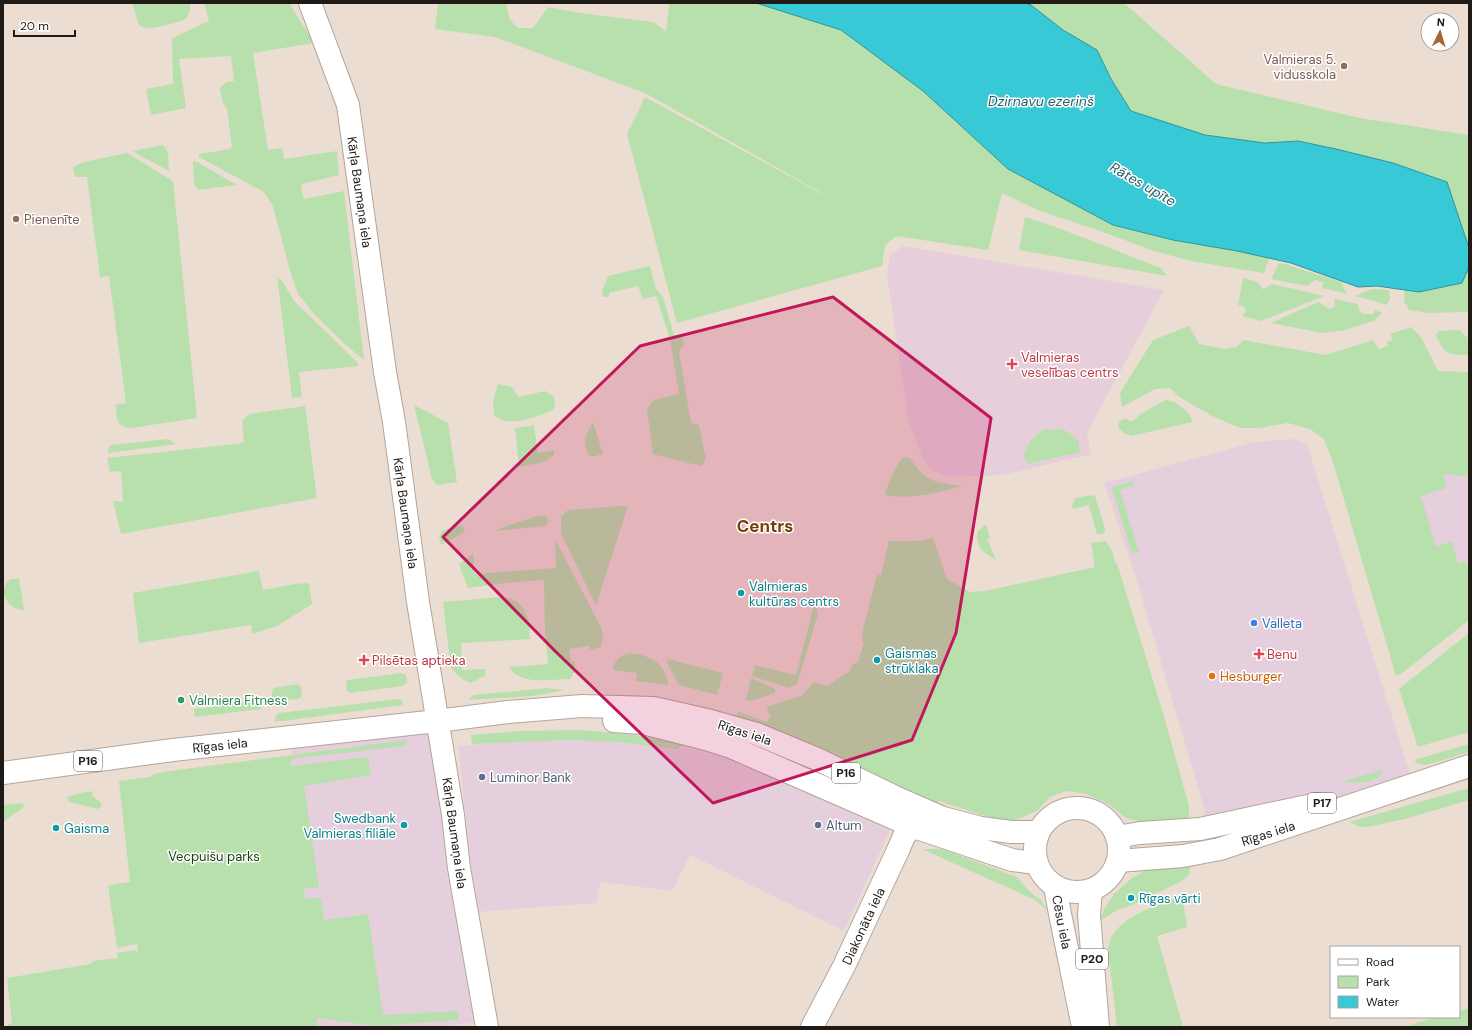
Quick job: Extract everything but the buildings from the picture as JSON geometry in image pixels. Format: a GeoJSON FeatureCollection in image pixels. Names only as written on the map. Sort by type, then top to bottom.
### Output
{"type":"FeatureCollection","features":[{"type":"Feature","properties":{"kind":"main road","name":"Kārļa Baumaņa iela"},"geometry":{"type":"LineString","coordinates":[[310,3],[348,105],[418,602],[453,816],[459,868],[487,1027]]}},
{"type":"Feature","properties":{"kind":"main road","name":"Rīgas iela"},"geometry":{"type":"LineString","coordinates":[[3,773],[173,750],[508,712],[582,706],[654,708],[715,722],[757,734],[817,759],[943,818],[981,828],[1011,832],[1038,832]]}},
{"type":"Feature","properties":{"kind":"main road","name":"Rīgas iela"},"geometry":{"type":"LineString","coordinates":[[437,721],[590,720],[643,723],[731,747],[914,827],[1012,860],[1036,864]]}},
{"type":"Feature","properties":{"kind":"main road","name":"Rīgas iela"},"geometry":{"type":"LineString","coordinates":[[1118,861],[1183,856],[1220,849],[1469,766]]}},
{"type":"Feature","properties":{"kind":"main road","name":"Rīgas iela"},"geometry":{"type":"LineString","coordinates":[[1117,837],[1140,833],[1200,829],[1414,784]]}},
{"type":"Feature","properties":{"kind":"main road"},"geometry":{"type":"LineString","coordinates":[[1070,808],[1084,808],[1097,813],[1108,821],[1117,837],[1119,849],[1118,861],[1112,874],[1103,884],[1091,891],[1079,893],[1067,892],[1055,887],[1044,877],[1036,864],[1034,847],[1038,832],[1046,820],[1057,812],[1070,808]]}},
{"type":"Feature","properties":{"kind":"main road","name":"Diakonāta iela"},"geometry":{"type":"LineString","coordinates":[[812,1027],[844,966],[906,834],[914,827]]}},
{"type":"Feature","properties":{"kind":"main road","name":"Cēsu iela"},"geometry":{"type":"LineString","coordinates":[[1055,887],[1083,1027]]}},
{"type":"Feature","properties":{"kind":"main road","name":"Cēsu iela"},"geometry":{"type":"LineString","coordinates":[[1091,891],[1089,914],[1098,1027]]}},
{"type":"Feature","properties":{"kind":"highlighted area"},"geometry":{"type":"Polygon","coordinates":[[[833,297],[991,418],[956,633],[912,740],[713,803],[555,651],[443,537],[640,346],[833,297]]]}},
{"type":"Feature","properties":{"kind":"shaded area","name":"Valmieras veselības centrs"},"geometry":{"type":"Polygon","coordinates":[[[902,246],[1164,290],[1087,433],[1091,454],[1004,475],[947,477],[931,470],[923,459],[908,419],[887,275],[890,255],[902,246]]]}},
{"type":"Feature","properties":{"kind":"shaded area"},"geometry":{"type":"Polygon","coordinates":[[[1469,389],[1469,614],[1447,619],[1383,398],[1469,389]]]}},
{"type":"Feature","properties":{"kind":"shaded area"},"geometry":{"type":"Polygon","coordinates":[[[1293,439],[1307,444],[1413,784],[1200,829],[1205,811],[1136,578],[1104,483],[1254,442],[1293,439]]]}},
{"type":"Feature","properties":{"kind":"shaded area"},"geometry":{"type":"Polygon","coordinates":[[[437,721],[485,1021],[442,1027],[318,1027],[291,756],[291,737],[437,721]]]}},
{"type":"Feature","properties":{"kind":"shaded area"},"geometry":{"type":"Polygon","coordinates":[[[579,736],[651,741],[701,751],[728,759],[890,830],[844,931],[690,855],[672,891],[601,882],[596,903],[476,912],[458,746],[579,736]]]}},
{"type":"Feature","properties":{"kind":"green space"},"geometry":{"type":"Polygon","coordinates":[[[132,3],[190,3],[190,7],[188,15],[184,20],[164,26],[144,28],[139,25],[132,3]]]}},
{"type":"Feature","properties":{"kind":"green space"},"geometry":{"type":"Polygon","coordinates":[[[204,3],[289,3],[314,43],[253,53],[268,150],[282,148],[284,159],[337,151],[339,175],[302,184],[301,187],[304,199],[344,191],[364,360],[347,346],[314,314],[298,294],[290,271],[273,206],[264,192],[199,157],[199,154],[230,149],[232,146],[227,110],[222,100],[220,88],[227,82],[234,81],[231,56],[179,59],[186,108],[151,115],[146,89],[173,84],[172,38],[209,21],[204,3]]]}},
{"type":"Feature","properties":{"kind":"green space"},"geometry":{"type":"Polygon","coordinates":[[[438,3],[506,3],[510,20],[518,28],[533,28],[548,7],[580,13],[653,22],[666,31],[669,3],[756,3],[841,30],[923,91],[1008,169],[1113,225],[1173,240],[1239,251],[1269,258],[1264,273],[1191,261],[1154,251],[1040,211],[1002,193],[988,250],[897,236],[885,245],[882,266],[677,323],[627,134],[645,97],[859,214],[645,93],[495,37],[435,29],[438,3]]]}},
{"type":"Feature","properties":{"kind":"green space"},"geometry":{"type":"Polygon","coordinates":[[[1025,3],[1124,3],[1216,84],[1360,118],[1469,135],[1469,248],[1447,182],[1298,141],[1265,143],[1204,135],[1131,111],[1111,79],[1097,50],[1063,30],[1031,5],[1025,3]]]}},
{"type":"Feature","properties":{"kind":"green space"},"geometry":{"type":"Polygon","coordinates":[[[163,145],[168,152],[169,171],[132,151],[163,145]]]}},
{"type":"Feature","properties":{"kind":"green space"},"geometry":{"type":"Polygon","coordinates":[[[127,153],[173,181],[197,418],[131,428],[119,424],[117,418],[116,405],[126,403],[109,276],[100,277],[87,177],[75,177],[73,167],[84,162],[127,153]]]}},
{"type":"Feature","properties":{"kind":"green space"},"geometry":{"type":"Polygon","coordinates":[[[193,161],[237,185],[199,190],[194,185],[193,161]]]}},
{"type":"Feature","properties":{"kind":"green space"},"geometry":{"type":"Polygon","coordinates":[[[1025,217],[1056,227],[1161,268],[1167,276],[1019,250],[1025,217]]]}},
{"type":"Feature","properties":{"kind":"green space"},"geometry":{"type":"Polygon","coordinates":[[[1279,263],[1341,282],[1347,294],[1322,288],[1324,282],[1315,280],[1307,286],[1271,279],[1279,263]]]}},
{"type":"Feature","properties":{"kind":"green space"},"geometry":{"type":"Polygon","coordinates":[[[650,266],[656,289],[663,297],[674,335],[683,338],[684,344],[679,352],[691,423],[699,425],[706,459],[701,466],[653,454],[647,409],[654,400],[679,394],[670,339],[656,296],[643,299],[638,286],[609,293],[609,297],[603,297],[602,291],[608,276],[650,266]]]}},
{"type":"Feature","properties":{"kind":"green space"},"geometry":{"type":"Polygon","coordinates":[[[1469,267],[1469,312],[1429,313],[1409,310],[1404,301],[1405,290],[1419,292],[1462,283],[1469,267]]]}},
{"type":"Feature","properties":{"kind":"green space"},"geometry":{"type":"Polygon","coordinates":[[[277,276],[284,284],[294,301],[358,363],[358,366],[299,372],[302,397],[292,398],[277,276]]]}},
{"type":"Feature","properties":{"kind":"green space"},"geometry":{"type":"Polygon","coordinates":[[[1243,278],[1258,282],[1262,289],[1272,284],[1324,296],[1261,321],[1242,316],[1246,311],[1243,306],[1238,305],[1243,278]]]}},
{"type":"Feature","properties":{"kind":"green space"},"geometry":{"type":"Polygon","coordinates":[[[1372,289],[1389,290],[1390,299],[1386,305],[1355,296],[1372,289]]]}},
{"type":"Feature","properties":{"kind":"green space"},"geometry":{"type":"Polygon","coordinates":[[[1334,299],[1358,304],[1359,310],[1364,314],[1373,314],[1375,310],[1382,313],[1374,321],[1345,330],[1322,333],[1271,323],[1318,302],[1330,309],[1335,307],[1334,299]]]}},
{"type":"Feature","properties":{"kind":"green space"},"geometry":{"type":"Polygon","coordinates":[[[1189,326],[1199,344],[1224,349],[1237,347],[1243,340],[1326,355],[1373,340],[1379,349],[1388,346],[1387,342],[1393,340],[1390,334],[1411,327],[1421,337],[1438,371],[1469,372],[1469,475],[1463,476],[1444,474],[1446,488],[1421,496],[1436,547],[1452,541],[1458,563],[1465,561],[1469,571],[1469,620],[1401,674],[1396,676],[1333,462],[1324,439],[1310,429],[1288,423],[1259,428],[1241,428],[1214,417],[1179,397],[1170,388],[1155,389],[1122,407],[1120,393],[1153,340],[1189,326]]]}},
{"type":"Feature","properties":{"kind":"green space"},"geometry":{"type":"Polygon","coordinates":[[[1459,330],[1469,339],[1468,355],[1451,354],[1444,350],[1436,335],[1439,331],[1459,330]]]}},
{"type":"Feature","properties":{"kind":"green space"},"geometry":{"type":"Polygon","coordinates":[[[498,384],[512,387],[518,397],[545,391],[554,397],[555,404],[553,410],[522,420],[510,422],[502,420],[494,415],[493,401],[498,384]]]}},
{"type":"Feature","properties":{"kind":"green space"},"geometry":{"type":"Polygon","coordinates":[[[1166,400],[1174,402],[1183,408],[1189,414],[1192,422],[1131,436],[1120,429],[1118,424],[1119,421],[1126,418],[1129,421],[1133,421],[1142,413],[1166,400]]]}},
{"type":"Feature","properties":{"kind":"green space"},"geometry":{"type":"Polygon","coordinates":[[[414,405],[448,423],[457,482],[437,485],[432,479],[414,405]]]}},
{"type":"Feature","properties":{"kind":"green space"},"geometry":{"type":"Polygon","coordinates":[[[305,406],[317,498],[121,534],[113,501],[123,502],[121,471],[110,472],[107,458],[244,443],[242,421],[249,414],[305,406]]]}},
{"type":"Feature","properties":{"kind":"green space"},"geometry":{"type":"Polygon","coordinates":[[[593,422],[603,454],[589,456],[585,438],[593,422]]]}},
{"type":"Feature","properties":{"kind":"green space"},"geometry":{"type":"Polygon","coordinates":[[[534,425],[538,453],[554,450],[554,455],[544,462],[519,467],[515,428],[534,425]]]}},
{"type":"Feature","properties":{"kind":"green space"},"geometry":{"type":"Polygon","coordinates":[[[1063,429],[1078,440],[1080,452],[1028,464],[1023,455],[1031,440],[1043,430],[1063,429]]]}},
{"type":"Feature","properties":{"kind":"green space"},"geometry":{"type":"Polygon","coordinates":[[[168,439],[176,444],[108,453],[108,449],[111,445],[168,439]]]}},
{"type":"Feature","properties":{"kind":"green space"},"geometry":{"type":"Polygon","coordinates":[[[909,457],[921,472],[931,479],[937,482],[962,486],[913,496],[904,497],[884,495],[892,475],[902,458],[909,457]]]}},
{"type":"Feature","properties":{"kind":"green space"},"geometry":{"type":"Polygon","coordinates":[[[1133,481],[1134,485],[1120,490],[1139,553],[1132,553],[1112,489],[1113,487],[1133,481]]]}},
{"type":"Feature","properties":{"kind":"green space"},"geometry":{"type":"Polygon","coordinates":[[[1092,495],[1095,496],[1105,529],[1105,533],[1097,535],[1089,505],[1073,509],[1072,505],[1076,498],[1092,495]]]}},
{"type":"Feature","properties":{"kind":"green space"},"geometry":{"type":"Polygon","coordinates":[[[628,506],[596,605],[561,534],[561,516],[568,510],[628,506]]]}},
{"type":"Feature","properties":{"kind":"green space"},"geometry":{"type":"Polygon","coordinates":[[[541,515],[547,517],[548,522],[546,526],[495,531],[506,526],[541,515]]]}},
{"type":"Feature","properties":{"kind":"green space"},"geometry":{"type":"Polygon","coordinates":[[[986,524],[990,538],[987,539],[996,560],[982,549],[978,543],[977,532],[986,524]]]}},
{"type":"Feature","properties":{"kind":"green space"},"geometry":{"type":"Polygon","coordinates":[[[457,525],[465,528],[463,533],[441,545],[439,538],[442,531],[457,525]]]}},
{"type":"Feature","properties":{"kind":"green space"},"geometry":{"type":"Polygon","coordinates":[[[933,538],[947,579],[970,592],[985,591],[1095,567],[1091,543],[1106,541],[1113,553],[1115,563],[1117,563],[1163,713],[1189,806],[1189,821],[1145,823],[1126,818],[1107,803],[1086,794],[1067,791],[1050,797],[1037,811],[1007,823],[939,801],[938,803],[764,727],[736,718],[738,712],[767,722],[771,714],[768,713],[767,708],[769,706],[801,696],[814,682],[827,686],[850,671],[851,666],[858,662],[864,642],[862,641],[863,629],[877,575],[881,575],[889,541],[917,541],[933,538]]]}},
{"type":"Feature","properties":{"kind":"green space"},"geometry":{"type":"Polygon","coordinates":[[[555,539],[601,627],[603,637],[601,647],[590,650],[589,646],[569,649],[571,662],[575,661],[575,671],[570,679],[528,679],[520,677],[509,667],[548,664],[545,633],[544,580],[468,588],[459,564],[473,553],[475,574],[556,568],[555,539]]]}},
{"type":"Feature","properties":{"kind":"green space"},"geometry":{"type":"Polygon","coordinates":[[[259,571],[263,590],[309,583],[312,604],[277,626],[252,634],[251,625],[139,643],[133,593],[259,571]]]}},
{"type":"Feature","properties":{"kind":"green space"},"geometry":{"type":"Polygon","coordinates":[[[10,579],[19,579],[24,610],[13,607],[3,593],[6,584],[10,579]]]}},
{"type":"Feature","properties":{"kind":"green space"},"geometry":{"type":"Polygon","coordinates":[[[501,597],[512,599],[522,607],[529,623],[530,639],[461,643],[462,670],[485,669],[486,675],[471,683],[460,677],[451,668],[443,602],[501,597]]]}},
{"type":"Feature","properties":{"kind":"green space"},"geometry":{"type":"Polygon","coordinates":[[[814,605],[816,606],[818,614],[797,684],[789,688],[752,676],[755,665],[796,675],[814,605]]]}},
{"type":"Feature","properties":{"kind":"green space"},"geometry":{"type":"Polygon","coordinates":[[[1469,633],[1469,732],[1418,747],[1399,689],[1469,633]]]}},
{"type":"Feature","properties":{"kind":"green space"},"geometry":{"type":"Polygon","coordinates":[[[628,653],[643,655],[660,665],[666,675],[669,685],[636,681],[637,673],[613,670],[614,664],[618,659],[628,653]]]}},
{"type":"Feature","properties":{"kind":"green space"},"geometry":{"type":"Polygon","coordinates":[[[668,659],[723,673],[717,695],[679,685],[667,663],[668,659]]]}},
{"type":"Feature","properties":{"kind":"green space"},"geometry":{"type":"Polygon","coordinates":[[[401,673],[406,675],[407,683],[402,686],[351,693],[347,691],[347,680],[401,673]]]}},
{"type":"Feature","properties":{"kind":"green space"},"geometry":{"type":"Polygon","coordinates":[[[751,678],[775,689],[775,693],[751,701],[746,700],[751,678]]]}},
{"type":"Feature","properties":{"kind":"green space"},"geometry":{"type":"Polygon","coordinates":[[[298,684],[301,688],[302,697],[298,699],[276,701],[272,699],[272,692],[274,688],[298,684]]]}},
{"type":"Feature","properties":{"kind":"green space"},"geometry":{"type":"Polygon","coordinates":[[[548,688],[564,690],[534,696],[469,700],[473,695],[548,688]]]}},
{"type":"Feature","properties":{"kind":"green space"},"geometry":{"type":"Polygon","coordinates":[[[398,699],[402,700],[403,705],[275,722],[275,717],[279,713],[398,699]]]}},
{"type":"Feature","properties":{"kind":"green space"},"geometry":{"type":"Polygon","coordinates":[[[260,700],[261,709],[195,717],[194,709],[260,700]]]}},
{"type":"Feature","properties":{"kind":"green space"},"geometry":{"type":"Polygon","coordinates":[[[578,730],[632,735],[685,744],[677,749],[619,742],[569,740],[472,744],[471,735],[519,731],[578,730]]]}},
{"type":"Feature","properties":{"kind":"green space","name":"Vecpuišu parks"},"geometry":{"type":"Polygon","coordinates":[[[406,740],[406,744],[403,746],[291,759],[292,766],[368,757],[371,775],[304,786],[319,887],[304,889],[305,898],[321,898],[324,920],[368,914],[383,1015],[458,1011],[458,1020],[374,1026],[317,1018],[318,1027],[4,1027],[12,1023],[7,978],[91,964],[93,961],[118,958],[117,953],[135,950],[138,953],[137,944],[117,948],[108,885],[130,882],[119,781],[150,777],[154,774],[170,771],[406,740]]]}},
{"type":"Feature","properties":{"kind":"green space"},"geometry":{"type":"Polygon","coordinates":[[[1469,744],[1469,752],[1436,763],[1423,765],[1414,760],[1469,744]]]}},
{"type":"Feature","properties":{"kind":"green space"},"geometry":{"type":"Polygon","coordinates":[[[1385,769],[1379,777],[1373,781],[1338,783],[1385,769]]]}},
{"type":"Feature","properties":{"kind":"green space"},"geometry":{"type":"Polygon","coordinates":[[[1469,788],[1469,800],[1409,818],[1360,827],[1349,822],[1469,788]]]}},
{"type":"Feature","properties":{"kind":"green space"},"geometry":{"type":"Polygon","coordinates":[[[92,791],[93,797],[101,802],[101,807],[98,809],[70,802],[67,799],[68,796],[92,791]]]}},
{"type":"Feature","properties":{"kind":"green space"},"geometry":{"type":"Polygon","coordinates":[[[22,803],[24,805],[23,808],[3,822],[3,805],[22,803]]]}},
{"type":"Feature","properties":{"kind":"green space"},"geometry":{"type":"Polygon","coordinates":[[[922,849],[942,849],[1017,877],[1029,891],[1041,900],[1048,911],[1035,900],[922,849]]]}},
{"type":"Feature","properties":{"kind":"green space"},"geometry":{"type":"Polygon","coordinates":[[[1191,863],[1189,875],[1180,882],[1132,905],[1117,910],[1100,921],[1104,909],[1114,894],[1132,878],[1148,869],[1191,863]]]}},
{"type":"Feature","properties":{"kind":"green space"},"geometry":{"type":"Polygon","coordinates":[[[1182,896],[1187,927],[1157,936],[1183,1027],[1117,1027],[1108,948],[1110,940],[1125,922],[1134,916],[1182,896]]]}},
{"type":"Feature","properties":{"kind":"green space"},"geometry":{"type":"Polygon","coordinates":[[[1469,1008],[1469,1027],[1404,1027],[1434,1018],[1460,1018],[1460,1011],[1469,1008]]]}},
{"type":"Feature","properties":{"kind":"water","name":"Dzirnavu ezeriņš"},"geometry":{"type":"Polygon","coordinates":[[[756,3],[1025,3],[1031,5],[1063,30],[1097,50],[1111,79],[1131,111],[1205,135],[1265,143],[1298,141],[1336,149],[1393,163],[1447,182],[1469,248],[1469,267],[1462,283],[1419,292],[1377,286],[1358,287],[1291,263],[1237,251],[1173,240],[1113,225],[1008,169],[923,91],[841,30],[756,3]]]}},
{"type":"Feature","properties":{"kind":"place","name":"Valmieras 5. vidusskola"},"geometry":{"type":"Point","coordinates":[1344,66]}},
{"type":"Feature","properties":{"kind":"place","name":"Pienenīte"},"geometry":{"type":"Point","coordinates":[16,219]}},
{"type":"Feature","properties":{"kind":"place","name":"Valmieras veselības centrs"},"geometry":{"type":"Point","coordinates":[1012,364]}},
{"type":"Feature","properties":{"kind":"place","name":"Valmieras kultūras centrs"},"geometry":{"type":"Point","coordinates":[741,593]}},
{"type":"Feature","properties":{"kind":"place","name":"Valleta"},"geometry":{"type":"Point","coordinates":[1254,623]}},
{"type":"Feature","properties":{"kind":"place","name":"Benu"},"geometry":{"type":"Point","coordinates":[1259,654]}},
{"type":"Feature","properties":{"kind":"place","name":"Pilsētas aptieka"},"geometry":{"type":"Point","coordinates":[364,660]}},
{"type":"Feature","properties":{"kind":"place","name":"Gaismas strūklaka"},"geometry":{"type":"Point","coordinates":[877,660]}},
{"type":"Feature","properties":{"kind":"place","name":"Hesburger"},"geometry":{"type":"Point","coordinates":[1212,676]}},
{"type":"Feature","properties":{"kind":"place","name":"Valmiera Fitness"},"geometry":{"type":"Point","coordinates":[181,700]}},
{"type":"Feature","properties":{"kind":"place","name":"Luminor Bank"},"geometry":{"type":"Point","coordinates":[482,777]}},
{"type":"Feature","properties":{"kind":"place","name":"Swedbank Valmieras filiāle"},"geometry":{"type":"Point","coordinates":[404,825]}},
{"type":"Feature","properties":{"kind":"place","name":"Altum"},"geometry":{"type":"Point","coordinates":[818,825]}},
{"type":"Feature","properties":{"kind":"place","name":"Gaisma"},"geometry":{"type":"Point","coordinates":[56,828]}},
{"type":"Feature","properties":{"kind":"place","name":"Rīgas vārti"},"geometry":{"type":"Point","coordinates":[1131,898]}},
{"type":"Feature","properties":{"kind":"district","name":"Centrs"},"geometry":{"type":"Point","coordinates":[765,526]}},
{"type":"Feature","properties":{"kind":"water label","name":"Rātes upīte"},"geometry":{"type":"Point","coordinates":[1143,184]}}]}
